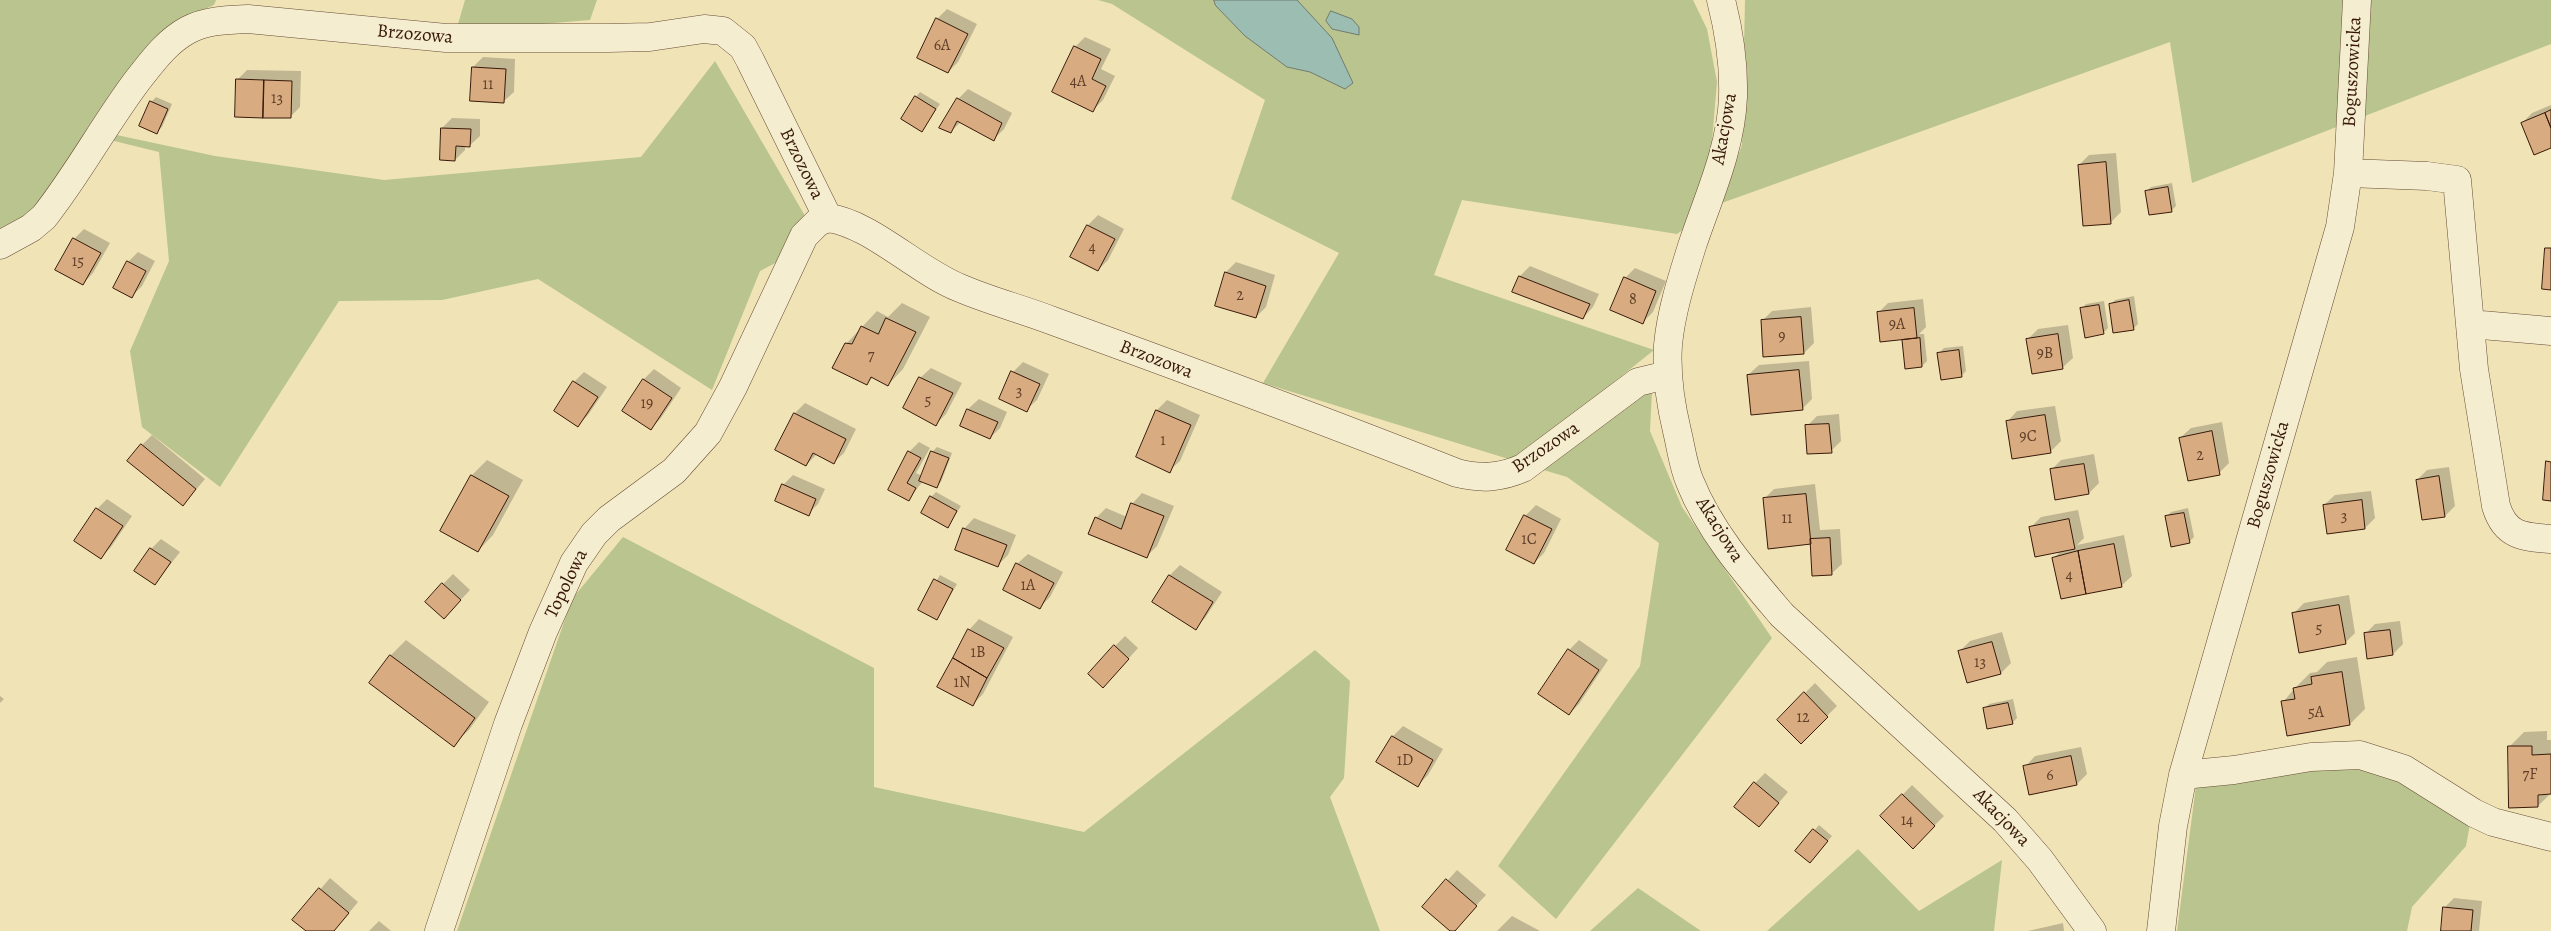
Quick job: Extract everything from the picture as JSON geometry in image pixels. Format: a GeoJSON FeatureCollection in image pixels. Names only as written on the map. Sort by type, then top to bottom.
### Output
{"type":"FeatureCollection","features":[{"type":"Feature","properties":{"kind":"street","name":"Akacjowa"},"geometry":{"type":"LineString","coordinates":[[1721,0],[1732,64],[1733,98],[1730,124],[1723,154],[1676,305],[1668,345],[1667,375],[1670,401],[1689,480],[1716,532],[1749,577],[1804,637],[2005,820],[2045,867],[2092,931]]}},
{"type":"Feature","properties":{"kind":"street","name":"Boguszowicka"},"geometry":{"type":"LineString","coordinates":[[2161,931],[2172,836],[2183,775],[2340,228],[2348,173],[2357,0]]}},
{"type":"Feature","properties":{"kind":"street","name":"Brzozowa"},"geometry":{"type":"LineString","coordinates":[[0,245],[31,228],[44,217],[127,95],[158,55],[173,40],[201,25],[219,21],[248,19],[446,38],[650,37],[704,29],[723,31],[743,47],[828,218],[856,225],[914,264],[959,288],[1052,320],[1474,478],[1508,475],[1523,468],[1638,382],[1667,375]]}},
{"type":"Feature","properties":{"kind":"street"},"geometry":{"type":"LineString","coordinates":[[2348,173],[2427,176],[2457,180],[2470,324],[2484,436],[2499,516],[2507,527],[2518,534],[2551,539]]}},
{"type":"Feature","properties":{"kind":"street","name":"Topolowa"},"geometry":{"type":"LineString","coordinates":[[439,931],[508,724],[543,632],[574,563],[594,534],[610,519],[674,471],[708,433],[733,387],[804,236],[818,222],[828,218]]}},
{"type":"Feature","properties":{"kind":"street"},"geometry":{"type":"LineString","coordinates":[[2470,324],[2551,331]]}},
{"type":"Feature","properties":{"kind":"street"},"geometry":{"type":"LineString","coordinates":[[2183,775],[2234,770],[2330,755],[2360,755],[2404,769],[2474,813],[2493,822],[2551,836]]}},
{"type":"Feature","properties":{"kind":"green space"},"geometry":{"type":"Polygon","coordinates":[[[0,0],[216,0],[214,5],[171,24],[133,68],[48,199],[0,237],[0,0]]]}},
{"type":"Feature","properties":{"kind":"green space"},"geometry":{"type":"Polygon","coordinates":[[[465,0],[597,0],[590,20],[456,31],[465,0]]]}},
{"type":"Feature","properties":{"kind":"green space"},"geometry":{"type":"Polygon","coordinates":[[[1098,0],[1693,0],[1707,29],[1717,82],[1710,164],[1688,226],[1677,234],[1462,200],[1434,275],[1654,350],[1515,461],[1263,383],[1339,253],[1231,199],[1265,100],[1112,4],[1098,0]]]}},
{"type":"Feature","properties":{"kind":"green space"},"geometry":{"type":"Polygon","coordinates":[[[1745,0],[2343,0],[2339,126],[2192,183],[2170,42],[1719,204],[1742,145],[1745,0]]]}},
{"type":"Feature","properties":{"kind":"green space"},"geometry":{"type":"Polygon","coordinates":[[[2366,0],[2551,0],[2551,44],[2357,119],[2366,0]]]}},
{"type":"Feature","properties":{"kind":"green space"},"geometry":{"type":"Polygon","coordinates":[[[715,61],[819,240],[760,271],[712,390],[538,279],[442,300],[339,301],[220,487],[142,427],[130,351],[169,261],[159,152],[106,139],[112,134],[215,156],[384,180],[641,157],[715,61]]]}},
{"type":"Feature","properties":{"kind":"green space"},"geometry":{"type":"Polygon","coordinates":[[[1652,391],[1650,431],[1682,507],[1772,638],[1556,919],[1498,866],[1640,666],[1659,543],[1567,477],[1540,469],[1638,392],[1652,391]]]}},
{"type":"Feature","properties":{"kind":"green space"},"geometry":{"type":"Polygon","coordinates":[[[623,537],[874,668],[874,787],[1084,832],[1315,650],[1350,681],[1344,778],[1330,797],[1380,931],[457,931],[572,599],[623,537]]]}},
{"type":"Feature","properties":{"kind":"green space"},"geometry":{"type":"Polygon","coordinates":[[[2356,766],[2393,773],[2470,824],[2466,846],[2412,907],[2407,931],[2177,931],[2196,786],[2306,767],[2356,766]]]}},
{"type":"Feature","properties":{"kind":"green space"},"geometry":{"type":"Polygon","coordinates":[[[1858,849],[1919,911],[2002,860],[1994,931],[1767,931],[1858,849]]]}},
{"type":"Feature","properties":{"kind":"green space"},"geometry":{"type":"Polygon","coordinates":[[[1638,888],[1701,931],[1590,931],[1638,888]]]}},
{"type":"Feature","properties":{"kind":"water"},"geometry":{"type":"Polygon","coordinates":[[[1214,0],[1297,0],[1332,38],[1353,83],[1345,89],[1310,72],[1287,67],[1245,36],[1216,6],[1214,0]]]}},
{"type":"Feature","properties":{"kind":"water"},"geometry":{"type":"Polygon","coordinates":[[[1331,11],[1352,19],[1359,27],[1359,35],[1332,29],[1326,21],[1331,11]]]}},
{"type":"Feature","properties":{"kind":"building"},"geometry":{"type":"Polygon","coordinates":[[[936,18],[968,34],[948,73],[917,58],[936,18]]]}},
{"type":"Feature","properties":{"kind":"building"},"geometry":{"type":"Polygon","coordinates":[[[1074,46],[1101,59],[1092,79],[1106,86],[1093,112],[1052,92],[1074,46]]]}},
{"type":"Feature","properties":{"kind":"building"},"geometry":{"type":"Polygon","coordinates":[[[472,67],[506,69],[504,103],[470,101],[472,67]]]}},
{"type":"Feature","properties":{"kind":"building"},"geometry":{"type":"Polygon","coordinates":[[[236,79],[264,80],[263,118],[235,117],[236,79]]]}},
{"type":"Feature","properties":{"kind":"building"},"geometry":{"type":"Polygon","coordinates":[[[264,80],[292,81],[291,118],[263,118],[264,80]]]}},
{"type":"Feature","properties":{"kind":"building"},"geometry":{"type":"Polygon","coordinates":[[[915,96],[936,109],[922,132],[901,119],[915,96]]]}},
{"type":"Feature","properties":{"kind":"building"},"geometry":{"type":"Polygon","coordinates":[[[957,98],[1002,123],[994,141],[957,121],[951,133],[939,128],[957,98]]]}},
{"type":"Feature","properties":{"kind":"building"},"geometry":{"type":"Polygon","coordinates":[[[150,101],[168,109],[157,134],[139,126],[150,101]]]}},
{"type":"Feature","properties":{"kind":"building"},"geometry":{"type":"Polygon","coordinates":[[[2551,110],[2551,128],[2545,113],[2551,110]]]}},
{"type":"Feature","properties":{"kind":"building"},"geometry":{"type":"Polygon","coordinates":[[[2545,113],[2551,128],[2551,148],[2534,155],[2521,123],[2545,113]]]}},
{"type":"Feature","properties":{"kind":"building"},"geometry":{"type":"Polygon","coordinates":[[[441,128],[471,129],[470,147],[456,146],[455,161],[440,160],[441,128]]]}},
{"type":"Feature","properties":{"kind":"building"},"geometry":{"type":"Polygon","coordinates":[[[2106,162],[2111,224],[2083,226],[2078,165],[2106,162]]]}},
{"type":"Feature","properties":{"kind":"building"},"geometry":{"type":"Polygon","coordinates":[[[2168,187],[2172,212],[2149,215],[2145,191],[2168,187]]]}},
{"type":"Feature","properties":{"kind":"building"},"geometry":{"type":"Polygon","coordinates":[[[1087,225],[1115,239],[1098,271],[1070,257],[1087,225]]]}},
{"type":"Feature","properties":{"kind":"building"},"geometry":{"type":"Polygon","coordinates":[[[73,238],[101,253],[83,285],[55,270],[73,238]]]}},
{"type":"Feature","properties":{"kind":"building"},"geometry":{"type":"Polygon","coordinates":[[[2545,248],[2551,248],[2551,290],[2542,289],[2545,248]]]}},
{"type":"Feature","properties":{"kind":"building"},"geometry":{"type":"Polygon","coordinates":[[[127,261],[146,271],[132,298],[113,288],[127,261]]]}},
{"type":"Feature","properties":{"kind":"building"},"geometry":{"type":"Polygon","coordinates":[[[1225,272],[1266,286],[1256,318],[1215,306],[1225,272]]]}},
{"type":"Feature","properties":{"kind":"building"},"geometry":{"type":"Polygon","coordinates":[[[1519,276],[1590,304],[1583,319],[1512,292],[1519,276]]]}},
{"type":"Feature","properties":{"kind":"building"},"geometry":{"type":"Polygon","coordinates":[[[1624,277],[1656,291],[1643,324],[1610,310],[1624,277]]]}},
{"type":"Feature","properties":{"kind":"building"},"geometry":{"type":"Polygon","coordinates":[[[2129,300],[2134,330],[2113,333],[2109,304],[2129,300]]]}},
{"type":"Feature","properties":{"kind":"building"},"geometry":{"type":"Polygon","coordinates":[[[2099,305],[2104,334],[2085,338],[2080,308],[2099,305]]]}},
{"type":"Feature","properties":{"kind":"building"},"geometry":{"type":"Polygon","coordinates":[[[1914,308],[1917,338],[1880,342],[1877,312],[1914,308]]]}},
{"type":"Feature","properties":{"kind":"building"},"geometry":{"type":"Polygon","coordinates":[[[1801,317],[1804,354],[1763,357],[1761,320],[1801,317]]]}},
{"type":"Feature","properties":{"kind":"building"},"geometry":{"type":"Polygon","coordinates":[[[886,318],[916,332],[888,386],[871,377],[867,385],[832,368],[845,343],[852,344],[861,326],[878,334],[886,318]]]}},
{"type":"Feature","properties":{"kind":"building"},"geometry":{"type":"Polygon","coordinates":[[[2058,334],[2063,369],[2032,374],[2026,339],[2058,334]]]}},
{"type":"Feature","properties":{"kind":"building"},"geometry":{"type":"Polygon","coordinates":[[[1920,338],[1922,367],[1905,369],[1902,340],[1920,338]]]}},
{"type":"Feature","properties":{"kind":"building"},"geometry":{"type":"Polygon","coordinates":[[[1959,350],[1962,377],[1941,380],[1937,353],[1959,350]]]}},
{"type":"Feature","properties":{"kind":"building"},"geometry":{"type":"Polygon","coordinates":[[[1799,370],[1803,410],[1751,415],[1747,375],[1799,370]]]}},
{"type":"Feature","properties":{"kind":"building"},"geometry":{"type":"Polygon","coordinates":[[[1011,371],[1040,384],[1027,412],[999,399],[1011,371]]]}},
{"type":"Feature","properties":{"kind":"building"},"geometry":{"type":"Polygon","coordinates":[[[919,377],[953,393],[936,426],[903,408],[919,377]]]}},
{"type":"Feature","properties":{"kind":"building"},"geometry":{"type":"Polygon","coordinates":[[[643,379],[672,398],[651,430],[622,411],[643,379]]]}},
{"type":"Feature","properties":{"kind":"building"},"geometry":{"type":"Polygon","coordinates":[[[573,381],[598,397],[578,427],[554,411],[573,381]]]}},
{"type":"Feature","properties":{"kind":"building"},"geometry":{"type":"Polygon","coordinates":[[[967,409],[998,422],[990,439],[960,426],[967,409]]]}},
{"type":"Feature","properties":{"kind":"building"},"geometry":{"type":"Polygon","coordinates":[[[1156,410],[1191,425],[1170,473],[1136,457],[1156,410]]]}},
{"type":"Feature","properties":{"kind":"building"},"geometry":{"type":"Polygon","coordinates":[[[794,413],[846,439],[834,464],[813,453],[806,466],[775,450],[794,413]]]}},
{"type":"Feature","properties":{"kind":"building"},"geometry":{"type":"Polygon","coordinates":[[[2045,415],[2051,453],[2012,459],[2006,421],[2045,415]]]}},
{"type":"Feature","properties":{"kind":"building"},"geometry":{"type":"Polygon","coordinates":[[[1829,424],[1832,453],[1807,454],[1805,425],[1829,424]]]}},
{"type":"Feature","properties":{"kind":"building"},"geometry":{"type":"Polygon","coordinates":[[[2212,431],[2220,475],[2188,481],[2179,438],[2212,431]]]}},
{"type":"Feature","properties":{"kind":"building"},"geometry":{"type":"Polygon","coordinates":[[[141,444],[196,489],[183,506],[127,461],[141,444]]]}},
{"type":"Feature","properties":{"kind":"building"},"geometry":{"type":"Polygon","coordinates":[[[908,451],[921,458],[907,483],[916,488],[909,501],[888,490],[908,451]]]}},
{"type":"Feature","properties":{"kind":"building"},"geometry":{"type":"Polygon","coordinates":[[[931,451],[949,458],[937,488],[919,481],[931,451]]]}},
{"type":"Feature","properties":{"kind":"building"},"geometry":{"type":"Polygon","coordinates":[[[2546,461],[2551,462],[2551,501],[2543,500],[2546,461]]]}},
{"type":"Feature","properties":{"kind":"building"},"geometry":{"type":"Polygon","coordinates":[[[2084,464],[2089,494],[2055,500],[2050,469],[2084,464]]]}},
{"type":"Feature","properties":{"kind":"building"},"geometry":{"type":"Polygon","coordinates":[[[471,475],[509,496],[478,552],[440,531],[471,475]]]}},
{"type":"Feature","properties":{"kind":"building"},"geometry":{"type":"Polygon","coordinates":[[[2439,476],[2445,517],[2422,520],[2416,480],[2439,476]]]}},
{"type":"Feature","properties":{"kind":"building"},"geometry":{"type":"Polygon","coordinates":[[[782,484],[816,499],[809,516],[775,501],[782,484]]]}},
{"type":"Feature","properties":{"kind":"building"},"geometry":{"type":"Polygon","coordinates":[[[1806,494],[1811,544],[1768,549],[1763,498],[1806,494]]]}},
{"type":"Feature","properties":{"kind":"building"},"geometry":{"type":"Polygon","coordinates":[[[930,496],[957,511],[948,528],[921,513],[930,496]]]}},
{"type":"Feature","properties":{"kind":"building"},"geometry":{"type":"Polygon","coordinates":[[[2362,500],[2365,529],[2327,534],[2323,505],[2362,500]]]}},
{"type":"Feature","properties":{"kind":"building"},"geometry":{"type":"Polygon","coordinates":[[[1131,503],[1164,516],[1147,558],[1088,534],[1095,517],[1121,529],[1131,503]]]}},
{"type":"Feature","properties":{"kind":"building"},"geometry":{"type":"Polygon","coordinates":[[[96,508],[123,526],[101,559],[74,541],[96,508]]]}},
{"type":"Feature","properties":{"kind":"building"},"geometry":{"type":"Polygon","coordinates":[[[2184,513],[2190,543],[2171,547],[2165,516],[2184,513]]]}},
{"type":"Feature","properties":{"kind":"building"},"geometry":{"type":"Polygon","coordinates":[[[1524,515],[1552,529],[1534,564],[1506,550],[1524,515]]]}},
{"type":"Feature","properties":{"kind":"building"},"geometry":{"type":"Polygon","coordinates":[[[2069,519],[2075,549],[2035,557],[2029,527],[2069,519]]]}},
{"type":"Feature","properties":{"kind":"building"},"geometry":{"type":"Polygon","coordinates":[[[963,528],[1007,545],[998,567],[955,550],[963,528]]]}},
{"type":"Feature","properties":{"kind":"building"},"geometry":{"type":"Polygon","coordinates":[[[1830,538],[1832,575],[1812,576],[1810,539],[1830,538]]]}},
{"type":"Feature","properties":{"kind":"building"},"geometry":{"type":"Polygon","coordinates":[[[2114,544],[2122,587],[2086,594],[2078,551],[2114,544]]]}},
{"type":"Feature","properties":{"kind":"building"},"geometry":{"type":"Polygon","coordinates":[[[150,548],[171,562],[155,585],[134,571],[150,548]]]}},
{"type":"Feature","properties":{"kind":"building"},"geometry":{"type":"Polygon","coordinates":[[[2078,551],[2086,594],[2061,599],[2052,558],[2078,551]]]}},
{"type":"Feature","properties":{"kind":"building"},"geometry":{"type":"Polygon","coordinates":[[[1016,563],[1054,583],[1040,609],[1003,590],[1016,563]]]}},
{"type":"Feature","properties":{"kind":"building"},"geometry":{"type":"Polygon","coordinates":[[[1169,575],[1213,602],[1196,630],[1152,602],[1169,575]]]}},
{"type":"Feature","properties":{"kind":"building"},"geometry":{"type":"Polygon","coordinates":[[[934,579],[953,589],[937,620],[918,610],[934,579]]]}},
{"type":"Feature","properties":{"kind":"building"},"geometry":{"type":"Polygon","coordinates":[[[442,583],[461,600],[444,619],[425,602],[442,583]]]}},
{"type":"Feature","properties":{"kind":"building"},"geometry":{"type":"Polygon","coordinates":[[[2339,605],[2346,644],[2299,653],[2292,613],[2339,605]]]}},
{"type":"Feature","properties":{"kind":"building"},"geometry":{"type":"Polygon","coordinates":[[[968,629],[1004,648],[987,678],[953,658],[968,629]]]}},
{"type":"Feature","properties":{"kind":"building"},"geometry":{"type":"Polygon","coordinates":[[[2390,630],[2393,655],[2367,659],[2364,633],[2390,630]]]}},
{"type":"Feature","properties":{"kind":"building"},"geometry":{"type":"Polygon","coordinates":[[[1992,642],[2001,674],[1967,683],[1958,651],[1992,642]]]}},
{"type":"Feature","properties":{"kind":"building"},"geometry":{"type":"Polygon","coordinates":[[[1114,645],[1129,659],[1103,688],[1088,674],[1114,645]]]}},
{"type":"Feature","properties":{"kind":"building"},"geometry":{"type":"Polygon","coordinates":[[[1568,649],[1599,670],[1569,715],[1538,694],[1568,649]]]}},
{"type":"Feature","properties":{"kind":"building"},"geometry":{"type":"Polygon","coordinates":[[[390,655],[475,718],[454,747],[369,683],[390,655]]]}},
{"type":"Feature","properties":{"kind":"building"},"geometry":{"type":"Polygon","coordinates":[[[953,658],[987,678],[973,706],[937,687],[953,658]]]}},
{"type":"Feature","properties":{"kind":"building"},"geometry":{"type":"Polygon","coordinates":[[[2342,672],[2350,725],[2287,736],[2281,701],[2295,699],[2293,688],[2312,684],[2311,677],[2342,672]]]}},
{"type":"Feature","properties":{"kind":"building"},"geometry":{"type":"Polygon","coordinates":[[[1804,692],[1828,717],[1801,744],[1777,720],[1804,692]]]}},
{"type":"Feature","properties":{"kind":"building"},"geometry":{"type":"Polygon","coordinates":[[[2008,703],[2013,724],[1987,729],[1983,708],[2008,703]]]}},
{"type":"Feature","properties":{"kind":"building"},"geometry":{"type":"Polygon","coordinates":[[[1392,736],[1433,760],[1418,787],[1376,762],[1392,736]]]}},
{"type":"Feature","properties":{"kind":"building"},"geometry":{"type":"Polygon","coordinates":[[[2508,746],[2532,746],[2532,755],[2551,754],[2551,794],[2538,795],[2538,807],[2509,808],[2508,746]]]}},
{"type":"Feature","properties":{"kind":"building"},"geometry":{"type":"Polygon","coordinates":[[[2071,756],[2077,785],[2029,795],[2023,766],[2071,756]]]}},
{"type":"Feature","properties":{"kind":"building"},"geometry":{"type":"Polygon","coordinates":[[[1754,782],[1779,803],[1759,827],[1734,807],[1754,782]]]}},
{"type":"Feature","properties":{"kind":"building"},"geometry":{"type":"Polygon","coordinates":[[[1902,794],[1935,826],[1913,849],[1880,816],[1902,794]]]}},
{"type":"Feature","properties":{"kind":"building"},"geometry":{"type":"Polygon","coordinates":[[[1813,829],[1828,841],[1810,863],[1795,851],[1813,829]]]}},
{"type":"Feature","properties":{"kind":"building"},"geometry":{"type":"Polygon","coordinates":[[[1446,879],[1477,906],[1455,931],[1450,931],[1422,907],[1446,879]]]}},
{"type":"Feature","properties":{"kind":"building"},"geometry":{"type":"Polygon","coordinates":[[[319,888],[349,913],[334,931],[306,931],[292,920],[319,888]]]}},
{"type":"Feature","properties":{"kind":"building"},"geometry":{"type":"Polygon","coordinates":[[[2443,907],[2473,910],[2471,931],[2441,931],[2443,907]]]}}]}
